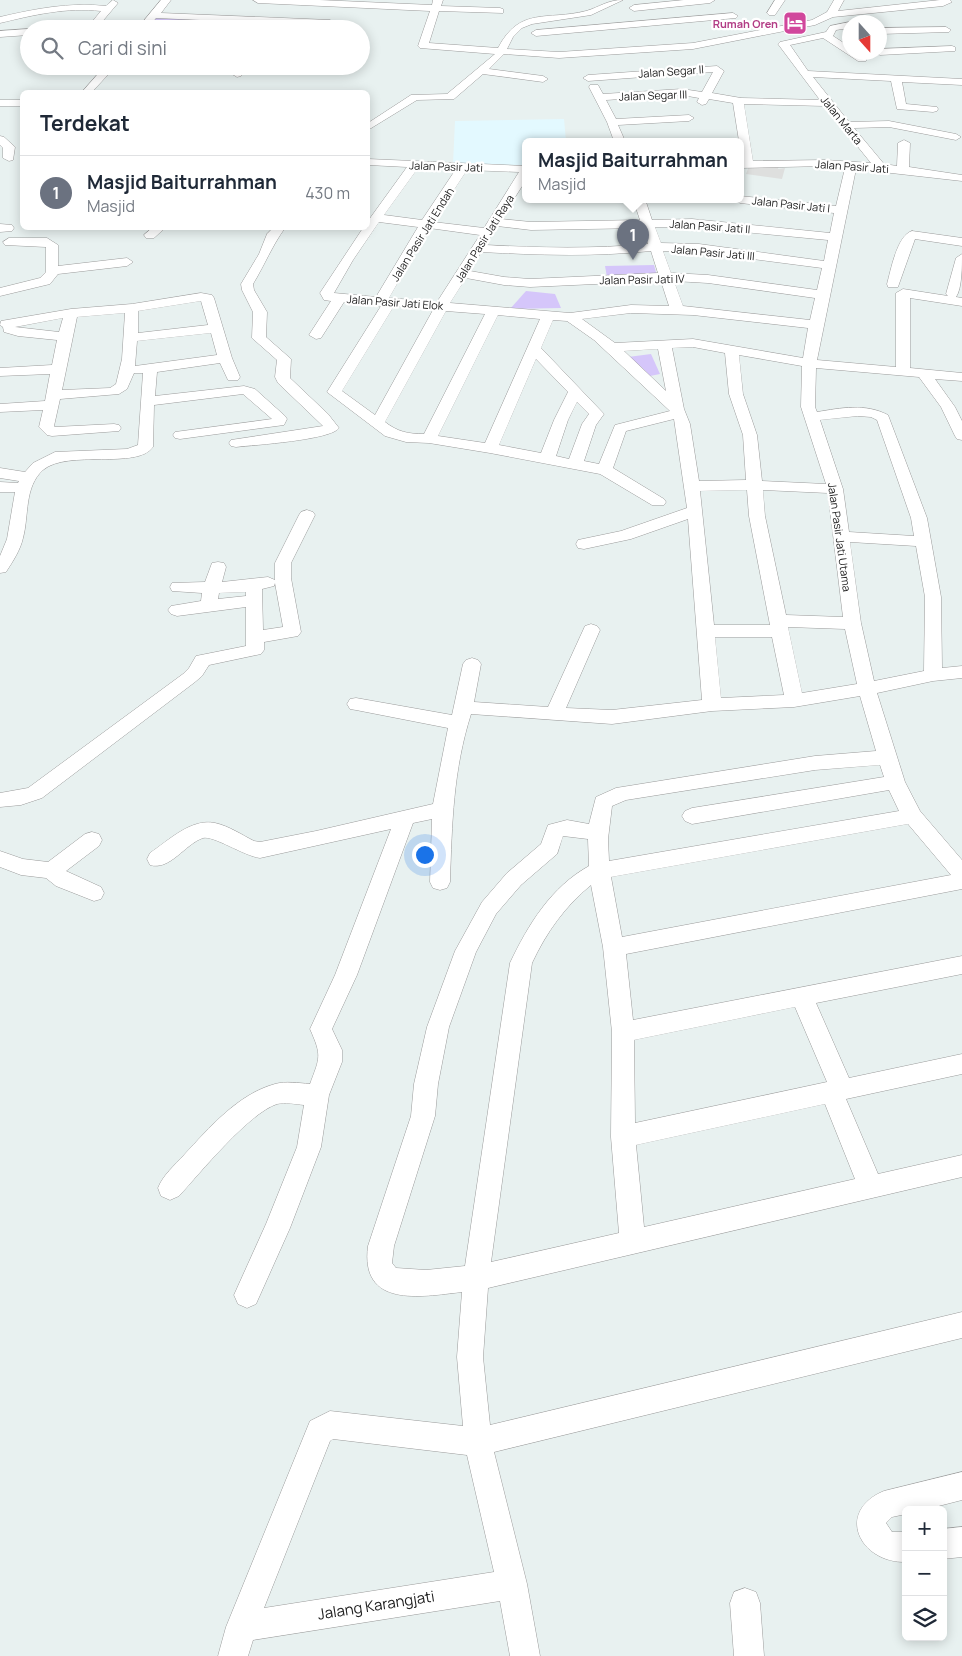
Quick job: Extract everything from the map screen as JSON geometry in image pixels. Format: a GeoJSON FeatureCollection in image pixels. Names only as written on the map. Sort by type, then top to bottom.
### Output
{"type":"FeatureCollection","features":[{"type":"Feature","properties":{"kind":"street"},"geometry":{"type":"LineString","coordinates":[[99,20],[116,0]]}},
{"type":"Feature","properties":{"kind":"street"},"geometry":{"type":"LineString","coordinates":[[150,20],[166,0]]}},
{"type":"Feature","properties":{"kind":"street"},"geometry":{"type":"LineString","coordinates":[[258,0],[436,4],[500,11]]}},
{"type":"Feature","properties":{"kind":"street"},"geometry":{"type":"LineString","coordinates":[[268,20],[279,0]]}},
{"type":"Feature","properties":{"kind":"street"},"geometry":{"type":"LineString","coordinates":[[370,126],[415,97],[450,98],[502,52],[509,36],[519,26],[542,15],[588,13],[618,0]]}},
{"type":"Feature","properties":{"kind":"street"},"geometry":{"type":"LineString","coordinates":[[634,8],[710,0]]}},
{"type":"Feature","properties":{"kind":"street"},"geometry":{"type":"LineString","coordinates":[[772,13],[780,0]]}},
{"type":"Feature","properties":{"kind":"street"},"geometry":{"type":"LineString","coordinates":[[831,14],[839,0]]}},
{"type":"Feature","properties":{"kind":"street"},"geometry":{"type":"LineString","coordinates":[[580,66],[589,53],[672,35],[815,22],[831,14],[894,4],[943,3],[946,2],[945,0]]}},
{"type":"Feature","properties":{"kind":"street"},"geometry":{"type":"LineString","coordinates":[[436,4],[423,46],[502,52],[580,66],[600,97],[618,138]]}},
{"type":"Feature","properties":{"kind":"street"},"geometry":{"type":"LineString","coordinates":[[672,5],[684,21]]}},
{"type":"Feature","properties":{"kind":"street"},"geometry":{"type":"LineString","coordinates":[[0,20],[34,12],[80,6],[108,9]]}},
{"type":"Feature","properties":{"kind":"street"},"geometry":{"type":"LineString","coordinates":[[672,35],[684,21],[735,19],[723,6]]}},
{"type":"Feature","properties":{"kind":"street"},"geometry":{"type":"LineString","coordinates":[[654,7],[672,35]]}},
{"type":"Feature","properties":{"kind":"street"},"geometry":{"type":"LineString","coordinates":[[610,13],[617,27]]}},
{"type":"Feature","properties":{"kind":"street"},"geometry":{"type":"LineString","coordinates":[[154,15],[216,20]]}},
{"type":"Feature","properties":{"kind":"street"},"geometry":{"type":"LineString","coordinates":[[815,22],[829,32],[842,48]]}},
{"type":"Feature","properties":{"kind":"street"},"geometry":{"type":"LineString","coordinates":[[536,33],[617,27],[672,35]]}},
{"type":"Feature","properties":{"kind":"street"},"geometry":{"type":"LineString","coordinates":[[829,32],[842,28]]}},
{"type":"Feature","properties":{"kind":"street"},"geometry":{"type":"LineString","coordinates":[[576,30],[589,53]]}},
{"type":"Feature","properties":{"kind":"street"},"geometry":{"type":"LineString","coordinates":[[887,31],[946,30]]}},
{"type":"Feature","properties":{"kind":"street"},"geometry":{"type":"LineString","coordinates":[[829,32],[842,33]]}},
{"type":"Feature","properties":{"kind":"street","name":"Jalan Marta"},"geometry":{"type":"LineString","coordinates":[[829,32],[782,44],[791,52],[805,74],[880,168]]}},
{"type":"Feature","properties":{"kind":"street"},"geometry":{"type":"LineString","coordinates":[[0,34],[20,33]]}},
{"type":"Feature","properties":{"kind":"street"},"geometry":{"type":"LineString","coordinates":[[887,52],[952,49]]}},
{"type":"Feature","properties":{"kind":"street","name":"Jalan Segar II"},"geometry":{"type":"LineString","coordinates":[[580,66],[717,69],[719,71],[703,98]]}},
{"type":"Feature","properties":{"kind":"street"},"geometry":{"type":"LineString","coordinates":[[482,71],[543,79]]}},
{"type":"Feature","properties":{"kind":"street"},"geometry":{"type":"LineString","coordinates":[[805,74],[896,78],[932,99]]}},
{"type":"Feature","properties":{"kind":"street"},"geometry":{"type":"LineString","coordinates":[[89,90],[103,75]]}},
{"type":"Feature","properties":{"kind":"street"},"geometry":{"type":"LineString","coordinates":[[896,78],[902,107],[932,99],[962,82]]}},
{"type":"Feature","properties":{"kind":"street","name":"Jalan Segar III"},"geometry":{"type":"LineString","coordinates":[[600,97],[677,92],[703,98],[741,101],[829,103]]}},
{"type":"Feature","properties":{"kind":"street"},"geometry":{"type":"LineString","coordinates":[[741,101],[738,102],[741,138]]}},
{"type":"Feature","properties":{"kind":"street"},"geometry":{"type":"LineString","coordinates":[[0,103],[20,103]]}},
{"type":"Feature","properties":{"kind":"street"},"geometry":{"type":"LineString","coordinates":[[612,122],[689,118]]}},
{"type":"Feature","properties":{"kind":"street"},"geometry":{"type":"LineString","coordinates":[[846,124],[889,124],[956,137]]}},
{"type":"Feature","properties":{"kind":"street"},"geometry":{"type":"LineString","coordinates":[[0,139],[9,147],[4,160]]}},
{"type":"Feature","properties":{"kind":"street"},"geometry":{"type":"LineString","coordinates":[[903,170],[904,143]]}},
{"type":"Feature","properties":{"kind":"street"},"geometry":{"type":"LineString","coordinates":[[4,160],[20,157]]}},
{"type":"Feature","properties":{"kind":"street","name":"Jalan Pasir Jati"},"geometry":{"type":"LineString","coordinates":[[370,162],[522,170]]}},
{"type":"Feature","properties":{"kind":"street","name":"Jalan Pasir Jati Elok"},"geometry":{"type":"LineString","coordinates":[[370,227],[414,164]]}},
{"type":"Feature","properties":{"kind":"street","name":"Jalan Pasir Jati"},"geometry":{"type":"LineString","coordinates":[[744,164],[851,165],[962,178]]}},
{"type":"Feature","properties":{"kind":"street","name":"Jalan Pasir Jati Utama"},"geometry":{"type":"LineString","coordinates":[[851,165],[809,363],[808,407],[835,489],[852,623],[866,689],[895,782],[912,816],[962,874]]}},
{"type":"Feature","properties":{"kind":"street","name":"Jalan Pasir Jati Endah"},"geometry":{"type":"LineString","coordinates":[[378,422],[336,396],[334,392],[385,302],[425,224],[464,166]]}},
{"type":"Feature","properties":{"kind":"street","name":"Jalan Pasir Jati Raya"},"geometry":{"type":"LineString","coordinates":[[378,422],[442,305],[522,177]]}},
{"type":"Feature","properties":{"kind":"street"},"geometry":{"type":"LineString","coordinates":[[511,195],[522,195]]}},
{"type":"Feature","properties":{"kind":"street","name":"Jalan Pasir Jati I"},"geometry":{"type":"LineString","coordinates":[[744,199],[842,210]]}},
{"type":"Feature","properties":{"kind":"street"},"geometry":{"type":"LineString","coordinates":[[641,203],[677,309]]}},
{"type":"Feature","properties":{"kind":"street","name":"Jalan Pasir Jati II"},"geometry":{"type":"LineString","coordinates":[[377,218],[425,224],[490,227],[587,226],[648,222],[692,223],[836,236]]}},
{"type":"Feature","properties":{"kind":"street"},"geometry":{"type":"LineString","coordinates":[[236,443],[322,432],[332,428],[323,417],[283,380],[284,359],[260,338],[260,312],[248,290],[247,284],[265,254],[273,234],[277,230]]}},
{"type":"Feature","properties":{"kind":"street","name":"Jalan Pasir Jati Elok"},"geometry":{"type":"LineString","coordinates":[[368,230],[345,260],[327,293],[329,297],[570,317],[611,346],[678,411]]}},
{"type":"Feature","properties":{"kind":"street"},"geometry":{"type":"LineString","coordinates":[[893,284],[907,240],[912,235],[962,242]]}},
{"type":"Feature","properties":{"kind":"street"},"geometry":{"type":"LineString","coordinates":[[0,292],[45,281],[52,270],[52,245],[47,242],[9,242]]}},
{"type":"Feature","properties":{"kind":"street","name":"Jalan Pasir Jati III"},"geometry":{"type":"LineString","coordinates":[[477,248],[554,252],[614,251],[655,247],[699,248],[829,265]]}},
{"type":"Feature","properties":{"kind":"street"},"geometry":{"type":"LineString","coordinates":[[903,372],[903,294],[958,298],[962,258]]}},
{"type":"Feature","properties":{"kind":"street"},"geometry":{"type":"LineString","coordinates":[[52,270],[127,262]]}},
{"type":"Feature","properties":{"kind":"street","name":"Jalan Pasir Jati IV"},"geometry":{"type":"LineString","coordinates":[[462,273],[530,283],[665,277],[708,279],[822,295]]}},
{"type":"Feature","properties":{"kind":"street"},"geometry":{"type":"LineString","coordinates":[[3,324],[71,313],[132,308],[201,297],[207,298],[225,358],[233,377]]}},
{"type":"Feature","properties":{"kind":"street"},"geometry":{"type":"LineString","coordinates":[[316,335],[340,298]]}},
{"type":"Feature","properties":{"kind":"street"},"geometry":{"type":"LineString","coordinates":[[0,408],[118,390],[124,383],[127,371],[132,308]]}},
{"type":"Feature","properties":{"kind":"street"},"geometry":{"type":"LineString","coordinates":[[570,317],[592,312],[677,309],[816,325]]}},
{"type":"Feature","properties":{"kind":"street"},"geometry":{"type":"LineString","coordinates":[[429,439],[493,312]]}},
{"type":"Feature","properties":{"kind":"street"},"geometry":{"type":"LineString","coordinates":[[71,313],[64,337],[46,427],[52,432],[114,428]]}},
{"type":"Feature","properties":{"kind":"street"},"geometry":{"type":"LineString","coordinates":[[490,448],[548,316]]}},
{"type":"Feature","properties":{"kind":"street"},"geometry":{"type":"LineString","coordinates":[[3,324],[9,329],[18,332],[64,337]]}},
{"type":"Feature","properties":{"kind":"street"},"geometry":{"type":"LineString","coordinates":[[129,338],[216,328]]}},
{"type":"Feature","properties":{"kind":"street"},"geometry":{"type":"LineString","coordinates":[[611,346],[693,343],[809,363],[962,377]]}},
{"type":"Feature","properties":{"kind":"street"},"geometry":{"type":"LineString","coordinates":[[664,345],[678,411],[683,424],[690,464],[690,486],[695,511],[712,705]]}},
{"type":"Feature","properties":{"kind":"street"},"geometry":{"type":"LineString","coordinates":[[534,349],[597,414],[620,428],[678,411]]}},
{"type":"Feature","properties":{"kind":"street"},"geometry":{"type":"LineString","coordinates":[[732,349],[736,394],[750,434],[757,516],[794,700]]}},
{"type":"Feature","properties":{"kind":"street"},"geometry":{"type":"LineString","coordinates":[[127,371],[225,358]]}},
{"type":"Feature","properties":{"kind":"street"},"geometry":{"type":"LineString","coordinates":[[0,372],[57,369]]}},
{"type":"Feature","properties":{"kind":"street"},"geometry":{"type":"LineString","coordinates":[[0,487],[24,482],[45,461],[55,457],[129,453],[145,447],[150,369]]}},
{"type":"Feature","properties":{"kind":"street"},"geometry":{"type":"LineString","coordinates":[[924,374],[948,406],[962,436]]}},
{"type":"Feature","properties":{"kind":"street"},"geometry":{"type":"LineString","coordinates":[[948,406],[954,400],[962,383]]}},
{"type":"Feature","properties":{"kind":"street"},"geometry":{"type":"LineString","coordinates":[[147,401],[244,390],[250,392],[280,419],[276,423],[180,435]]}},
{"type":"Feature","properties":{"kind":"street"},"geometry":{"type":"LineString","coordinates":[[547,459],[561,420],[575,392]]}},
{"type":"Feature","properties":{"kind":"street"},"geometry":{"type":"LineString","coordinates":[[811,418],[860,412],[876,413],[883,418],[919,518],[933,597],[933,674]]}},
{"type":"Feature","properties":{"kind":"street"},"geometry":{"type":"LineString","coordinates":[[575,464],[589,424],[597,414]]}},
{"type":"Feature","properties":{"kind":"street"},"geometry":{"type":"LineString","coordinates":[[378,422],[390,433],[397,436],[490,448],[605,470],[658,502]]}},
{"type":"Feature","properties":{"kind":"street"},"geometry":{"type":"LineString","coordinates":[[605,470],[620,428]]}},
{"type":"Feature","properties":{"kind":"street"},"geometry":{"type":"LineString","coordinates":[[0,473],[24,482]]}},
{"type":"Feature","properties":{"kind":"street"},"geometry":{"type":"LineString","coordinates":[[0,568],[15,542],[24,482]]}},
{"type":"Feature","properties":{"kind":"street"},"geometry":{"type":"LineString","coordinates":[[690,486],[754,485],[835,489]]}},
{"type":"Feature","properties":{"kind":"street"},"geometry":{"type":"LineString","coordinates":[[584,544],[625,535],[695,511]]}},
{"type":"Feature","properties":{"kind":"street"},"geometry":{"type":"LineString","coordinates":[[254,637],[292,632],[283,578],[283,562],[307,515]]}},
{"type":"Feature","properties":{"kind":"street"},"geometry":{"type":"LineString","coordinates":[[841,537],[923,541]]}},
{"type":"Feature","properties":{"kind":"street"},"geometry":{"type":"LineString","coordinates":[[207,606],[218,567]]}},
{"type":"Feature","properties":{"kind":"street"},"geometry":{"type":"LineString","coordinates":[[177,610],[207,606],[254,593],[283,578]]}},
{"type":"Feature","properties":{"kind":"street"},"geometry":{"type":"LineString","coordinates":[[178,587],[254,593]]}},
{"type":"Feature","properties":{"kind":"street"},"geometry":{"type":"LineString","coordinates":[[0,800],[22,798],[35,794],[189,678],[196,672],[202,660],[255,650],[254,593]]}},
{"type":"Feature","properties":{"kind":"street"},"geometry":{"type":"LineString","coordinates":[[705,631],[852,623]]}},
{"type":"Feature","properties":{"kind":"street"},"geometry":{"type":"LineString","coordinates":[[554,714],[591,630]]}},
{"type":"Feature","properties":{"kind":"street"},"geometry":{"type":"LineString","coordinates":[[440,882],[442,809],[454,738],[472,664]]}},
{"type":"Feature","properties":{"kind":"street"},"geometry":{"type":"LineString","coordinates":[[356,704],[461,715],[554,714],[612,716],[712,705],[794,700],[866,689],[933,674],[962,672]]}},
{"type":"Feature","properties":{"kind":"street"},"geometry":{"type":"LineString","coordinates":[[633,1242],[623,1137],[624,1032],[614,947],[598,870],[598,820],[603,802],[623,793],[815,763],[887,757]]}},
{"type":"Feature","properties":{"kind":"street"},"geometry":{"type":"LineString","coordinates":[[692,816],[895,782]]}},
{"type":"Feature","properties":{"kind":"street"},"geometry":{"type":"LineString","coordinates":[[157,859],[196,832],[206,830],[214,830],[255,850],[316,839],[442,809]]}},
{"type":"Feature","properties":{"kind":"street"},"geometry":{"type":"LineString","coordinates":[[525,1656],[512,1584],[478,1442],[470,1357],[476,1278],[521,963],[538,933],[569,891],[584,878],[598,870],[912,816]]}},
{"type":"Feature","properties":{"kind":"street"},"geometry":{"type":"LineString","coordinates":[[247,1295],[305,1160],[313,1132],[317,1096],[330,1062],[331,1050],[322,1029],[346,975],[405,818]]}},
{"type":"Feature","properties":{"kind":"street"},"geometry":{"type":"LineString","coordinates":[[598,833],[567,828],[555,830],[550,848],[514,879],[489,908],[466,951],[438,1027],[426,1084],[423,1116],[381,1246],[379,1264],[381,1272],[388,1279],[403,1283],[476,1278],[962,1166]]}},
{"type":"Feature","properties":{"kind":"street"},"geometry":{"type":"LineString","coordinates":[[51,871],[92,840]]}},
{"type":"Feature","properties":{"kind":"street"},"geometry":{"type":"LineString","coordinates":[[0,859],[21,867],[51,871],[63,880],[94,893]]}},
{"type":"Feature","properties":{"kind":"street"},"geometry":{"type":"LineString","coordinates":[[614,947],[962,881]]}},
{"type":"Feature","properties":{"kind":"street"},"geometry":{"type":"LineString","coordinates":[[624,1032],[962,965]]}},
{"type":"Feature","properties":{"kind":"street"},"geometry":{"type":"LineString","coordinates":[[802,997],[871,1187]]}},
{"type":"Feature","properties":{"kind":"street"},"geometry":{"type":"LineString","coordinates":[[623,1137],[962,1064]]}},
{"type":"Feature","properties":{"kind":"street"},"geometry":{"type":"LineString","coordinates":[[170,1188],[238,1118],[262,1099],[277,1094],[317,1096]]}},
{"type":"Feature","properties":{"kind":"street"},"geometry":{"type":"LineString","coordinates":[[232,1656],[241,1627],[320,1431],[324,1427],[330,1425],[478,1442],[962,1325]]}},
{"type":"Feature","properties":{"kind":"street"},"geometry":{"type":"LineString","coordinates":[[902,1547],[895,1548],[877,1539],[872,1531],[871,1518],[884,1505],[962,1486]]}},
{"type":"Feature","properties":{"kind":"street"},"geometry":{"type":"LineString","coordinates":[[947,1544],[962,1542]]}},
{"type":"Feature","properties":{"kind":"street","name":"Jalang Karangjati"},"geometry":{"type":"LineString","coordinates":[[241,1627],[512,1584]]}},
{"type":"Feature","properties":{"kind":"street"},"geometry":{"type":"LineString","coordinates":[[745,1603],[749,1656]]}},
{"type":"Feature","properties":{"kind":"shaded area"},"geometry":{"type":"Polygon","coordinates":[[[157,17],[224,20],[154,20],[157,17]]]}},
{"type":"Feature","properties":{"kind":"shaded area"},"geometry":{"type":"Polygon","coordinates":[[[564,119],[566,138],[522,138],[522,165],[453,164],[455,121],[564,119]]]}},
{"type":"Feature","properties":{"kind":"shaded area"},"geometry":{"type":"Polygon","coordinates":[[[779,165],[778,169],[785,168],[782,179],[746,174],[749,166],[779,165]]]}},
{"type":"Feature","properties":{"kind":"shaded area"},"geometry":{"type":"Polygon","coordinates":[[[654,265],[657,276],[607,277],[605,266],[654,265]]]}},
{"type":"Feature","properties":{"kind":"shaded area"},"geometry":{"type":"Polygon","coordinates":[[[526,291],[555,294],[561,308],[510,309],[526,291]]]}},
{"type":"Feature","properties":{"kind":"shaded area"},"geometry":{"type":"Polygon","coordinates":[[[651,354],[660,374],[645,377],[628,357],[651,354]]]}},
{"type":"Feature","properties":{"kind":"place","name":"Rumah Oren"},"geometry":{"type":"Point","coordinates":[795,23]}},
{"type":"Feature","properties":{"kind":"place","name":"Masjid Baiturrahman"},"geometry":{"type":"Point","coordinates":[633,260]}}]}
